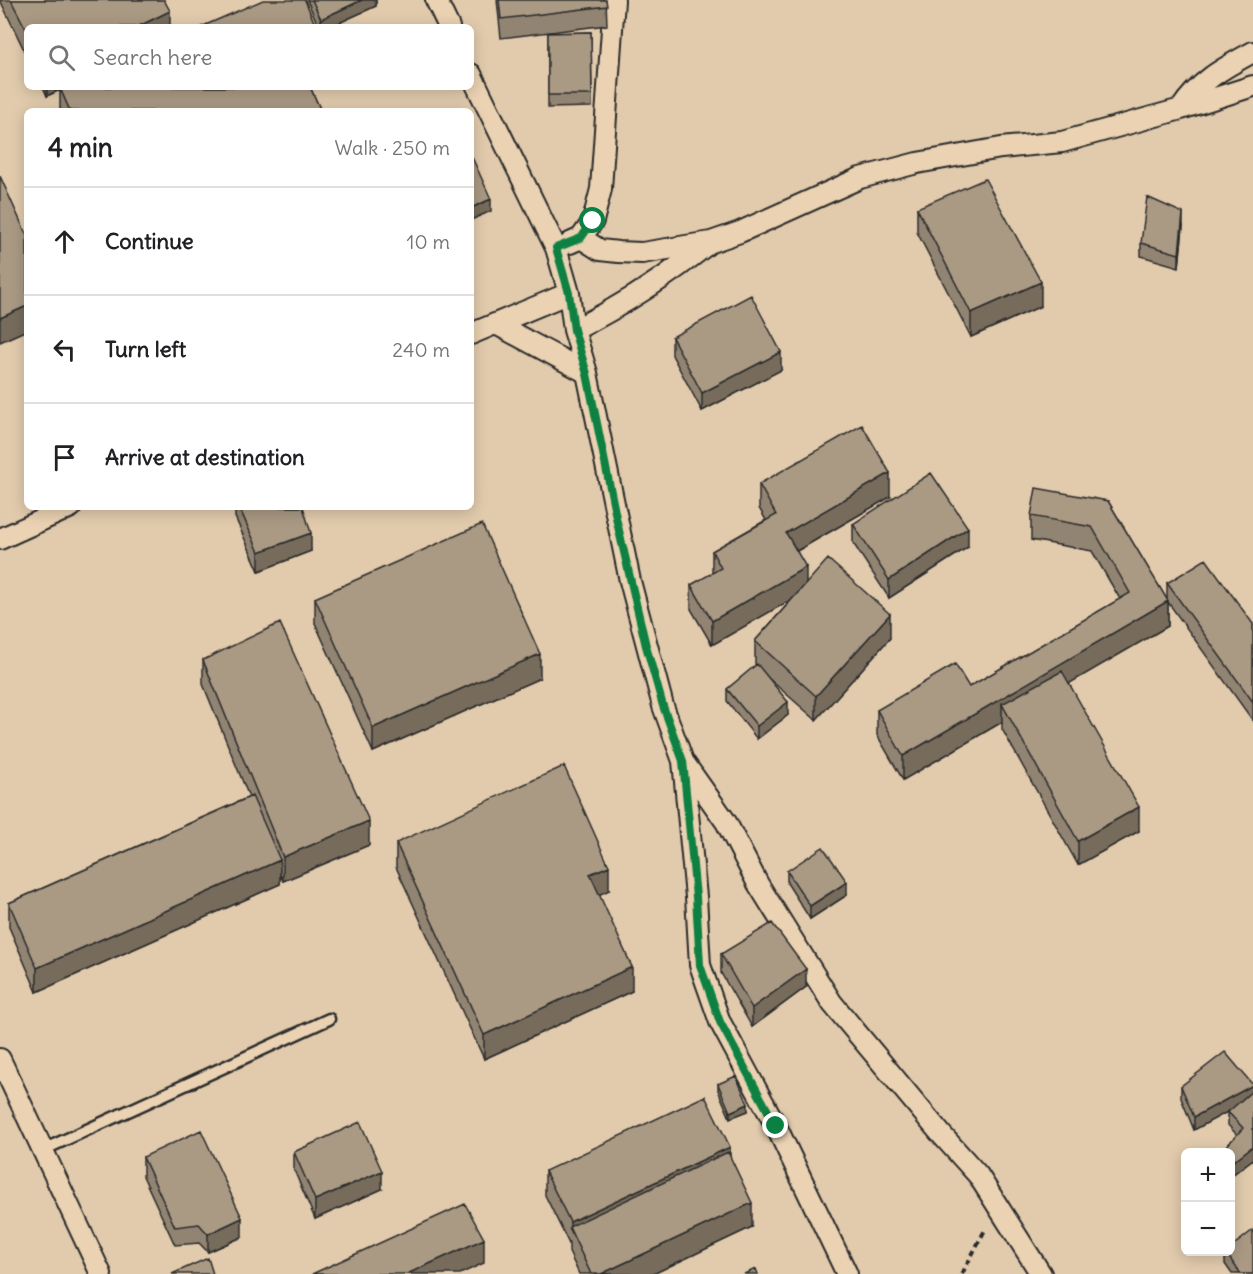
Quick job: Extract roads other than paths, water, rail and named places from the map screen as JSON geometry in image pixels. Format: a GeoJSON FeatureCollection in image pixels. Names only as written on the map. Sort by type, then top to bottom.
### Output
{"type":"FeatureCollection","features":[{"type":"Feature","properties":{"kind":"street"},"geometry":{"type":"LineString","coordinates":[[435,0],[447,24]]}},
{"type":"Feature","properties":{"kind":"street"},"geometry":{"type":"LineString","coordinates":[[556,248],[581,238],[593,221],[601,189],[614,0]]}},
{"type":"Feature","properties":{"kind":"street"},"geometry":{"type":"LineString","coordinates":[[1181,109],[1191,93],[1212,75],[1253,52]]}},
{"type":"Feature","properties":{"kind":"street"},"geometry":{"type":"LineString","coordinates":[[474,80],[556,248],[569,293],[574,330],[587,374],[646,646],[663,706],[683,761],[700,965],[720,1022],[776,1126],[847,1274]]}},
{"type":"Feature","properties":{"kind":"street"},"geometry":{"type":"LineString","coordinates":[[581,238],[600,250],[642,253],[711,242],[741,232],[860,178],[927,161],[1001,148],[1062,141],[1181,109],[1253,86]]}},
{"type":"Feature","properties":{"kind":"street"},"geometry":{"type":"LineString","coordinates":[[574,330],[608,313],[687,261],[711,242]]}},
{"type":"Feature","properties":{"kind":"street"},"geometry":{"type":"LineString","coordinates":[[474,333],[569,293]]}},
{"type":"Feature","properties":{"kind":"street"},"geometry":{"type":"LineString","coordinates":[[496,324],[587,374]]}},
{"type":"Feature","properties":{"kind":"street"},"geometry":{"type":"LineString","coordinates":[[0,539],[64,510]]}},
{"type":"Feature","properties":{"kind":"street"},"geometry":{"type":"LineString","coordinates":[[683,761],[726,822],[764,894],[832,1003],[978,1175],[1041,1274]]}},
{"type":"Feature","properties":{"kind":"street"},"geometry":{"type":"LineString","coordinates":[[0,1059],[101,1274]]}},
{"type":"Feature","properties":{"kind":"lane"},"geometry":{"type":"LineString","coordinates":[[43,1150],[329,1019]]}}]}
